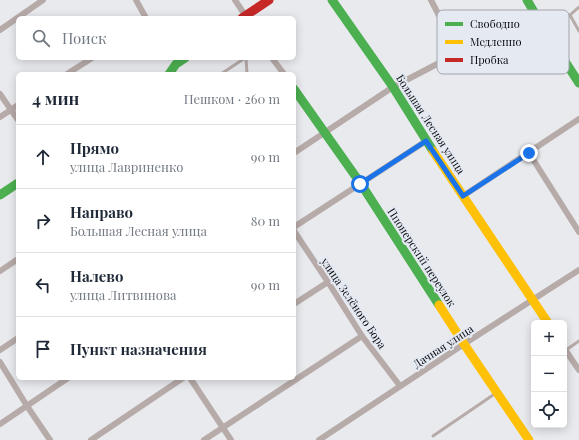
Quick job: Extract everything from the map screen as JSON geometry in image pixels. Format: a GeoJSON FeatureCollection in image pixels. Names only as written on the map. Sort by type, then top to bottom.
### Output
{"type":"FeatureCollection","features":[{"type":"Feature","properties":{"kind":"street"},"geometry":{"type":"LineString","coordinates":[[20,16],[43,0]]}},
{"type":"Feature","properties":{"kind":"street"},"geometry":{"type":"LineString","coordinates":[[136,0],[145,16]]}},
{"type":"Feature","properties":{"kind":"street"},"geometry":{"type":"LineString","coordinates":[[235,0],[244,16]]}},
{"type":"Feature","properties":{"kind":"street"},"geometry":{"type":"LineString","coordinates":[[246,16],[269,0]]}},
{"type":"Feature","properties":{"kind":"street","name":"Большая Лесная улица"},"geometry":{"type":"LineString","coordinates":[[332,0],[394,87],[426,141],[546,320]]}},
{"type":"Feature","properties":{"kind":"street"},"geometry":{"type":"LineString","coordinates":[[431,0],[437,12]]}},
{"type":"Feature","properties":{"kind":"street"},"geometry":{"type":"LineString","coordinates":[[527,0],[532,10]]}},
{"type":"Feature","properties":{"kind":"street"},"geometry":{"type":"LineString","coordinates":[[0,30],[16,19]]}},
{"type":"Feature","properties":{"kind":"street"},"geometry":{"type":"LineString","coordinates":[[70,72],[89,60]]}},
{"type":"Feature","properties":{"kind":"street"},"geometry":{"type":"LineString","coordinates":[[274,60],[282,72]]}},
{"type":"Feature","properties":{"kind":"street"},"geometry":{"type":"LineString","coordinates":[[170,72],[174,61]]}},
{"type":"Feature","properties":{"kind":"street"},"geometry":{"type":"LineString","coordinates":[[296,152],[394,87],[437,64]]}},
{"type":"Feature","properties":{"kind":"street"},"geometry":{"type":"LineString","coordinates":[[569,68],[579,83]]}},
{"type":"Feature","properties":{"kind":"street","name":"Пионерский переулок"},"geometry":{"type":"LineString","coordinates":[[296,92],[360,184],[464,344],[529,440]]}},
{"type":"Feature","properties":{"kind":"street"},"geometry":{"type":"LineString","coordinates":[[0,94],[16,117]]}},
{"type":"Feature","properties":{"kind":"street"},"geometry":{"type":"LineString","coordinates":[[0,117],[16,106]]}},
{"type":"Feature","properties":{"kind":"street"},"geometry":{"type":"LineString","coordinates":[[463,196],[579,119]]}},
{"type":"Feature","properties":{"kind":"street"},"geometry":{"type":"LineString","coordinates":[[296,226],[426,141]]}},
{"type":"Feature","properties":{"kind":"street"},"geometry":{"type":"LineString","coordinates":[[529,153],[579,232]]}},
{"type":"Feature","properties":{"kind":"street"},"geometry":{"type":"LineString","coordinates":[[0,196],[16,184]]}},
{"type":"Feature","properties":{"kind":"street","name":"улица Зелёного Бора"},"geometry":{"type":"LineString","coordinates":[[296,233],[362,336],[400,386]]}},
{"type":"Feature","properties":{"kind":"street"},"geometry":{"type":"LineString","coordinates":[[0,271],[16,260]]}},
{"type":"Feature","properties":{"kind":"street","name":"Дачная улица"},"geometry":{"type":"LineString","coordinates":[[319,440],[579,270]]}},
{"type":"Feature","properties":{"kind":"street"},"geometry":{"type":"LineString","coordinates":[[296,303],[328,282]]}},
{"type":"Feature","properties":{"kind":"street"},"geometry":{"type":"LineString","coordinates":[[296,379],[362,336]]}},
{"type":"Feature","properties":{"kind":"street"},"geometry":{"type":"LineString","coordinates":[[0,350],[16,339]]}},
{"type":"Feature","properties":{"kind":"street"},"geometry":{"type":"LineString","coordinates":[[567,352],[579,370]]}},
{"type":"Feature","properties":{"kind":"street"},"geometry":{"type":"LineString","coordinates":[[0,362],[50,440]]}},
{"type":"Feature","properties":{"kind":"street"},"geometry":{"type":"LineString","coordinates":[[0,424],[65,380]]}},
{"type":"Feature","properties":{"kind":"street"},"geometry":{"type":"LineString","coordinates":[[91,440],[180,380]]}},
{"type":"Feature","properties":{"kind":"street"},"geometry":{"type":"LineString","coordinates":[[191,380],[231,440]]}},
{"type":"Feature","properties":{"kind":"street"},"geometry":{"type":"LineString","coordinates":[[204,440],[295,380]]}},
{"type":"Feature","properties":{"kind":"lane"},"geometry":{"type":"LineString","coordinates":[[579,7],[570,15],[579,32]]}},
{"type":"Feature","properties":{"kind":"lane"},"geometry":{"type":"LineString","coordinates":[[224,72],[243,60]]}},
{"type":"Feature","properties":{"kind":"lane"},"geometry":{"type":"LineString","coordinates":[[246,60],[247,72]]}},
{"type":"Feature","properties":{"kind":"lane"},"geometry":{"type":"LineString","coordinates":[[567,348],[579,341]]}},
{"type":"Feature","properties":{"kind":"lane"},"geometry":{"type":"LineString","coordinates":[[433,436],[497,392]]}},
{"type":"Feature","properties":{"kind":"traffic: fast"},"geometry":{"type":"LineString","coordinates":[[332,0],[393,87],[433,151]]}},
{"type":"Feature","properties":{"kind":"traffic: fast"},"geometry":{"type":"LineString","coordinates":[[527,0],[533,10]]}},
{"type":"Feature","properties":{"kind":"traffic: fast"},"geometry":{"type":"LineString","coordinates":[[170,72],[176,64],[182,60]]}},
{"type":"Feature","properties":{"kind":"traffic: fast"},"geometry":{"type":"LineString","coordinates":[[569,68],[579,83]]}},
{"type":"Feature","properties":{"kind":"traffic: fast"},"geometry":{"type":"LineString","coordinates":[[296,92],[361,184],[439,305]]}},
{"type":"Feature","properties":{"kind":"traffic: fast"},"geometry":{"type":"LineString","coordinates":[[0,195],[16,184]]}},
{"type":"Feature","properties":{"kind":"traffic: slow"},"geometry":{"type":"LineString","coordinates":[[433,151],[546,320]]}},
{"type":"Feature","properties":{"kind":"traffic: slow"},"geometry":{"type":"LineString","coordinates":[[439,305],[529,440]]}},
{"type":"Feature","properties":{"kind":"traffic: jam"},"geometry":{"type":"LineString","coordinates":[[245,16],[269,0]]}},
{"type":"Feature","properties":{"kind":"route"},"geometry":{"type":"LineString","coordinates":[[360,184],[426,141],[463,196],[529,153]]}}]}
